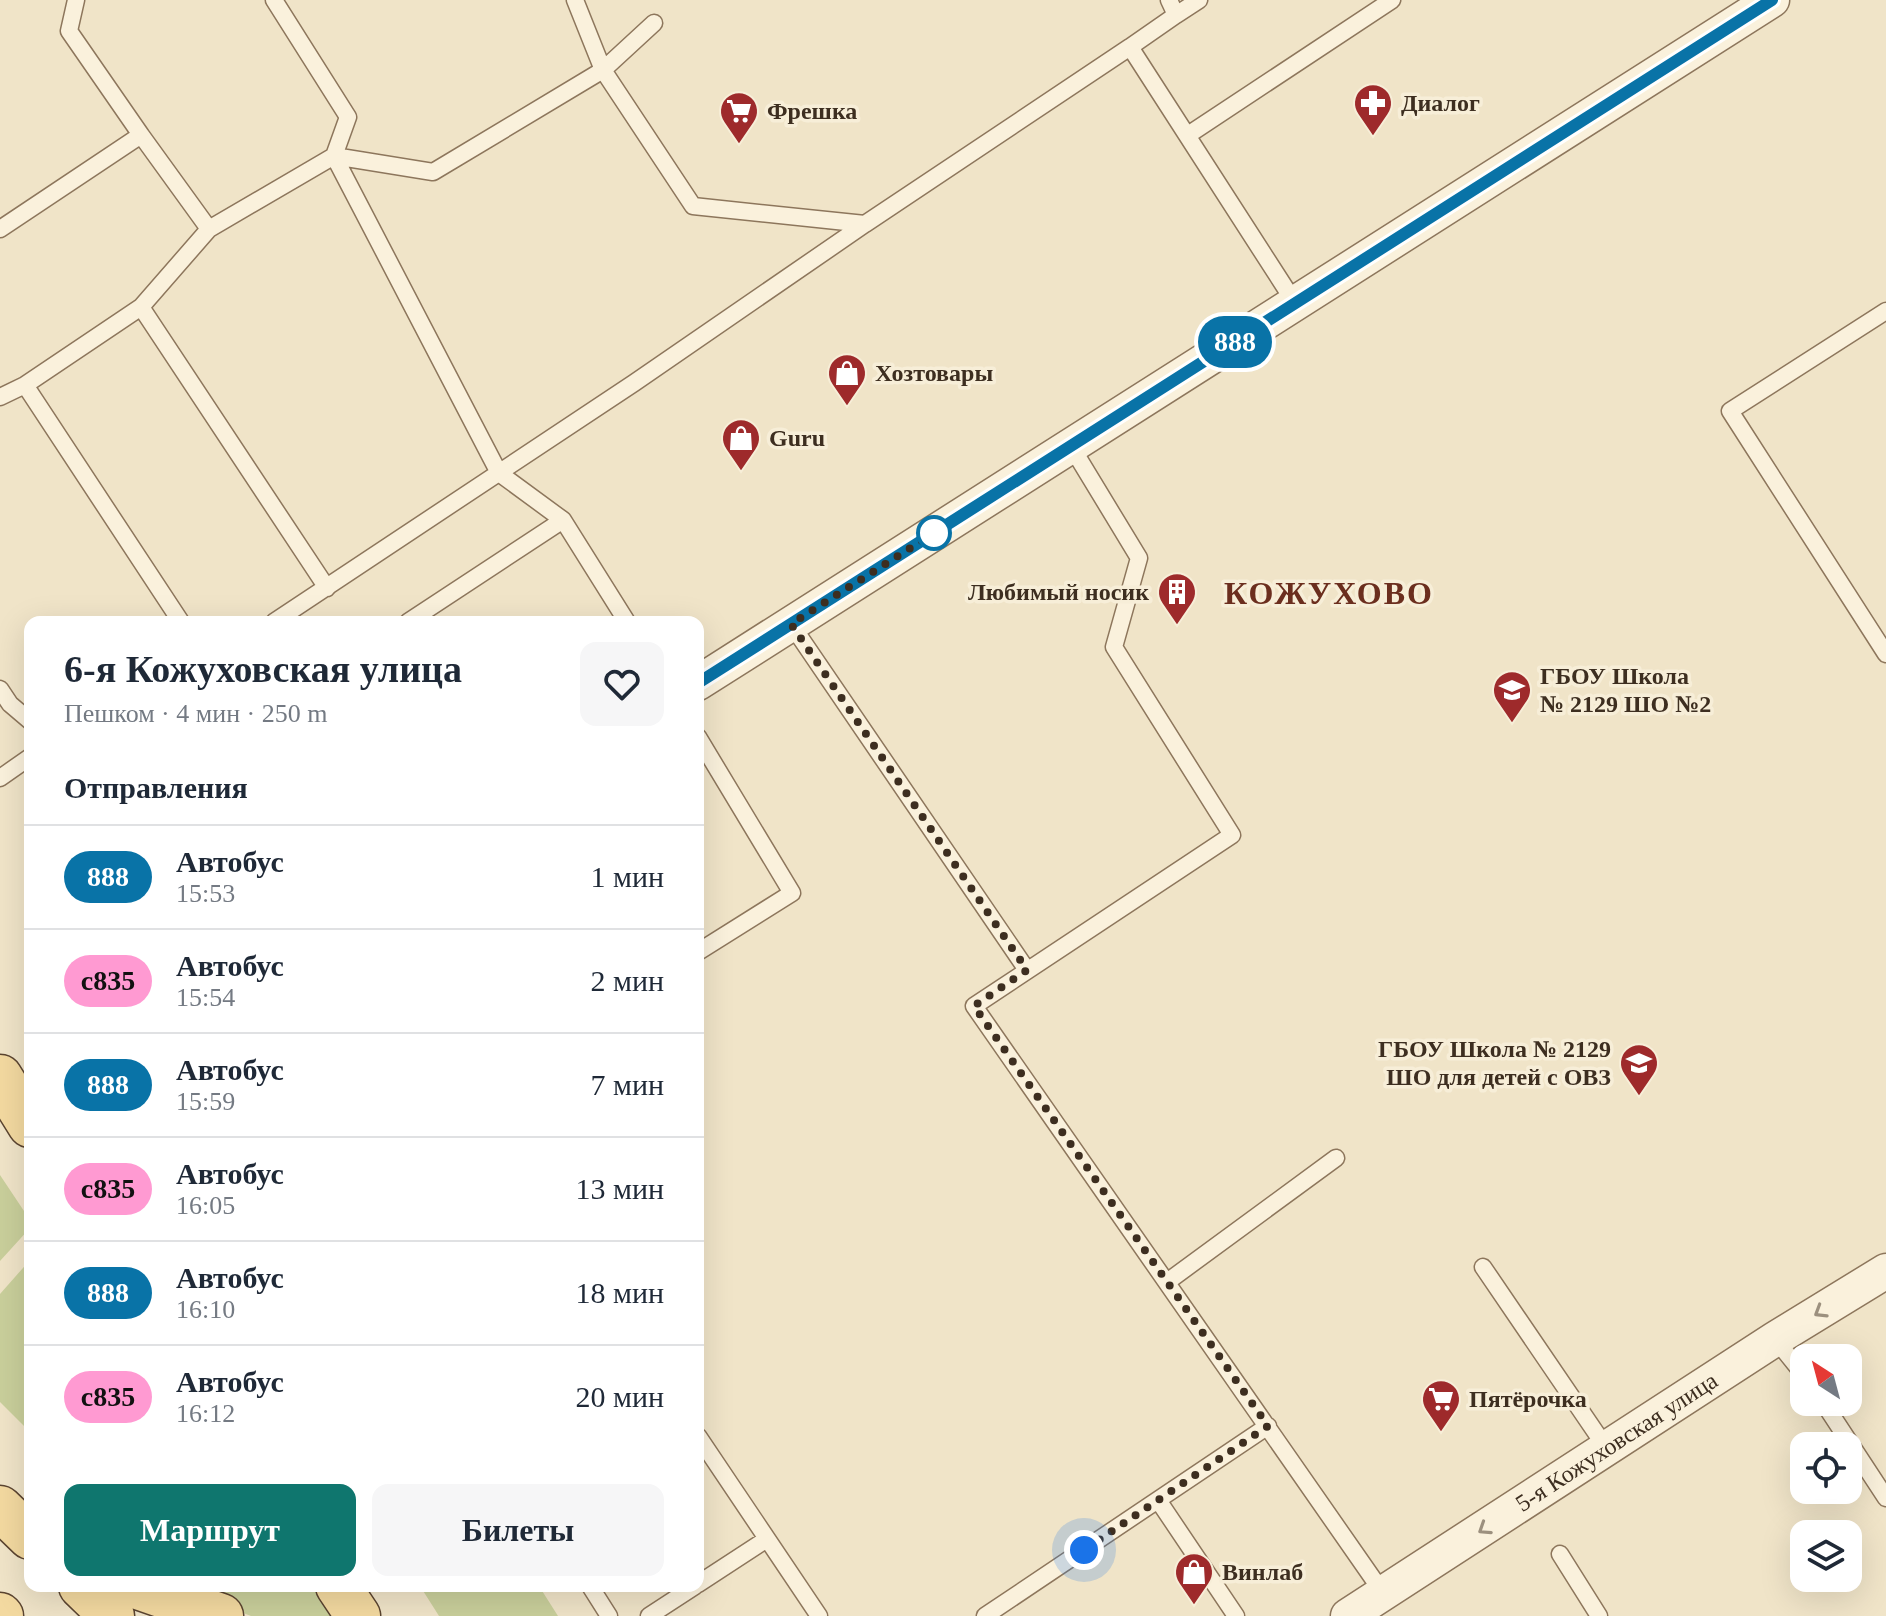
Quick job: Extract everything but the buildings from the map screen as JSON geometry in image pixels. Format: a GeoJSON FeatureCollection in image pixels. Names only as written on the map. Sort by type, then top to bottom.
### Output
{"type":"FeatureCollection","features":[{"type":"Feature","properties":{"kind":"main road"},"geometry":{"type":"LineString","coordinates":[[0,1508],[24,1531]]}},
{"type":"Feature","properties":{"kind":"main road"},"geometry":{"type":"LineString","coordinates":[[87,1592],[112,1616]]}},
{"type":"Feature","properties":{"kind":"main road"},"geometry":{"type":"LineString","coordinates":[[152,1592],[221,1616]]}},
{"type":"Feature","properties":{"kind":"main road"},"geometry":{"type":"LineString","coordinates":[[342,1592],[358,1616]]}},
{"type":"Feature","properties":{"kind":"street"},"geometry":{"type":"LineString","coordinates":[[704,679],[1772,0]]}},
{"type":"Feature","properties":{"kind":"street","name":"5-я Кожуховская улица"},"geometry":{"type":"LineString","coordinates":[[1348,1616],[1775,1339],[1886,1271]]}},
{"type":"Feature","properties":{"kind":"lane"},"geometry":{"type":"LineString","coordinates":[[76,0],[69,31],[209,229]]}},
{"type":"Feature","properties":{"kind":"lane"},"geometry":{"type":"LineString","coordinates":[[274,0],[348,117],[334,156],[499,473],[563,520],[623,616]]}},
{"type":"Feature","properties":{"kind":"lane"},"geometry":{"type":"LineString","coordinates":[[575,0],[603,70],[693,206],[865,224]]}},
{"type":"Feature","properties":{"kind":"lane"},"geometry":{"type":"LineString","coordinates":[[283,616],[1130,47],[1173,8],[1199,0]]}},
{"type":"Feature","properties":{"kind":"lane"},"geometry":{"type":"LineString","coordinates":[[1188,135],[1392,0]]}},
{"type":"Feature","properties":{"kind":"lane"},"geometry":{"type":"LineString","coordinates":[[0,397],[25,385],[141,307],[209,229],[334,156],[433,172],[603,70],[654,23]]}},
{"type":"Feature","properties":{"kind":"lane"},"geometry":{"type":"LineString","coordinates":[[1130,47],[1295,303]]}},
{"type":"Feature","properties":{"kind":"lane"},"geometry":{"type":"LineString","coordinates":[[0,229],[141,135]]}},
{"type":"Feature","properties":{"kind":"lane"},"geometry":{"type":"LineString","coordinates":[[141,307],[327,588]]}},
{"type":"Feature","properties":{"kind":"lane"},"geometry":{"type":"LineString","coordinates":[[1886,311],[1730,411],[1886,654]]}},
{"type":"Feature","properties":{"kind":"lane"},"geometry":{"type":"LineString","coordinates":[[25,385],[177,616]]}},
{"type":"Feature","properties":{"kind":"lane"},"geometry":{"type":"LineString","coordinates":[[1071,446],[1139,558],[1114,647],[1232,835],[974,1006],[1383,1593]]}},
{"type":"Feature","properties":{"kind":"lane"},"geometry":{"type":"LineString","coordinates":[[417,616],[563,520]]}},
{"type":"Feature","properties":{"kind":"lane"},"geometry":{"type":"LineString","coordinates":[[791,624],[1027,970]]}},
{"type":"Feature","properties":{"kind":"lane"},"geometry":{"type":"LineString","coordinates":[[0,689],[10,704],[24,716]]}},
{"type":"Feature","properties":{"kind":"lane"},"geometry":{"type":"LineString","coordinates":[[704,747],[792,893],[704,948]]}},
{"type":"Feature","properties":{"kind":"lane"},"geometry":{"type":"LineString","coordinates":[[0,778],[24,761]]}},
{"type":"Feature","properties":{"kind":"lane"},"geometry":{"type":"LineString","coordinates":[[1167,1282],[1336,1158]]}},
{"type":"Feature","properties":{"kind":"lane"},"geometry":{"type":"LineString","coordinates":[[1483,1267],[1607,1449]]}},
{"type":"Feature","properties":{"kind":"lane"},"geometry":{"type":"LineString","coordinates":[[1775,1339],[1790,1358]]}},
{"type":"Feature","properties":{"kind":"lane"},"geometry":{"type":"LineString","coordinates":[[1832,1416],[1886,1498]]}},
{"type":"Feature","properties":{"kind":"lane"},"geometry":{"type":"LineString","coordinates":[[985,1616],[1268,1426]]}},
{"type":"Feature","properties":{"kind":"lane"},"geometry":{"type":"LineString","coordinates":[[704,1445],[819,1616]]}},
{"type":"Feature","properties":{"kind":"lane"},"geometry":{"type":"LineString","coordinates":[[1158,1500],[1236,1616]]}},
{"type":"Feature","properties":{"kind":"lane"},"geometry":{"type":"LineString","coordinates":[[704,1580],[767,1539]]}},
{"type":"Feature","properties":{"kind":"lane"},"geometry":{"type":"LineString","coordinates":[[1560,1554],[1599,1616]]}},
{"type":"Feature","properties":{"kind":"lane"},"geometry":{"type":"LineString","coordinates":[[594,1592],[609,1616]]}},
{"type":"Feature","properties":{"kind":"lane"},"geometry":{"type":"LineString","coordinates":[[649,1616],[685,1592]]}},
{"type":"Feature","properties":{"kind":"green space"},"geometry":{"type":"Polygon","coordinates":[[[0,1175],[24,1211],[24,1235],[0,1261],[0,1175]]]}},
{"type":"Feature","properties":{"kind":"green space"},"geometry":{"type":"Polygon","coordinates":[[[24,1267],[24,1426],[0,1402],[0,1294],[24,1267]]]}},
{"type":"Feature","properties":{"kind":"green space"},"geometry":{"type":"Polygon","coordinates":[[[189,1592],[325,1592],[341,1616],[251,1616],[189,1592]]]}},
{"type":"Feature","properties":{"kind":"green space"},"geometry":{"type":"Polygon","coordinates":[[[424,1592],[543,1592],[558,1616],[439,1616],[424,1592]]]}},
{"type":"Feature","properties":{"kind":"bus line","name":"888"},"geometry":{"type":"LineString","coordinates":[[704,679],[1772,0]]}},
{"type":"Feature","properties":{"kind":"place","name":"Диалог"},"geometry":{"type":"Point","coordinates":[1373,137]}},
{"type":"Feature","properties":{"kind":"place","name":"Фрешка"},"geometry":{"type":"Point","coordinates":[739,145]}},
{"type":"Feature","properties":{"kind":"place","name":"Хозтовары"},"geometry":{"type":"Point","coordinates":[847,407]}},
{"type":"Feature","properties":{"kind":"place","name":"Guru"},"geometry":{"type":"Point","coordinates":[741,472]}},
{"type":"Feature","properties":{"kind":"place","name":"Любимый носик"},"geometry":{"type":"Point","coordinates":[1177,626]}},
{"type":"Feature","properties":{"kind":"place","name":"ГБОУ Школа № 2129 ШО №2"},"geometry":{"type":"Point","coordinates":[1512,724]}},
{"type":"Feature","properties":{"kind":"place","name":"ГБОУ Школа № 2129 ШО для детей с ОВЗ"},"geometry":{"type":"Point","coordinates":[1639,1097]}},
{"type":"Feature","properties":{"kind":"place","name":"Пятёрочка"},"geometry":{"type":"Point","coordinates":[1441,1433]}},
{"type":"Feature","properties":{"kind":"place","name":"Винлаб"},"geometry":{"type":"Point","coordinates":[1194,1606]}},
{"type":"Feature","properties":{"kind":"district","name":"КОЖУХОВО"},"geometry":{"type":"Point","coordinates":[1329,593]}},
{"type":"Feature","properties":{"kind":"route"},"geometry":{"type":"LineString","coordinates":[[934,533],[791,624],[1027,970],[974,1006],[1268,1426],[1084,1550]]}}]}
